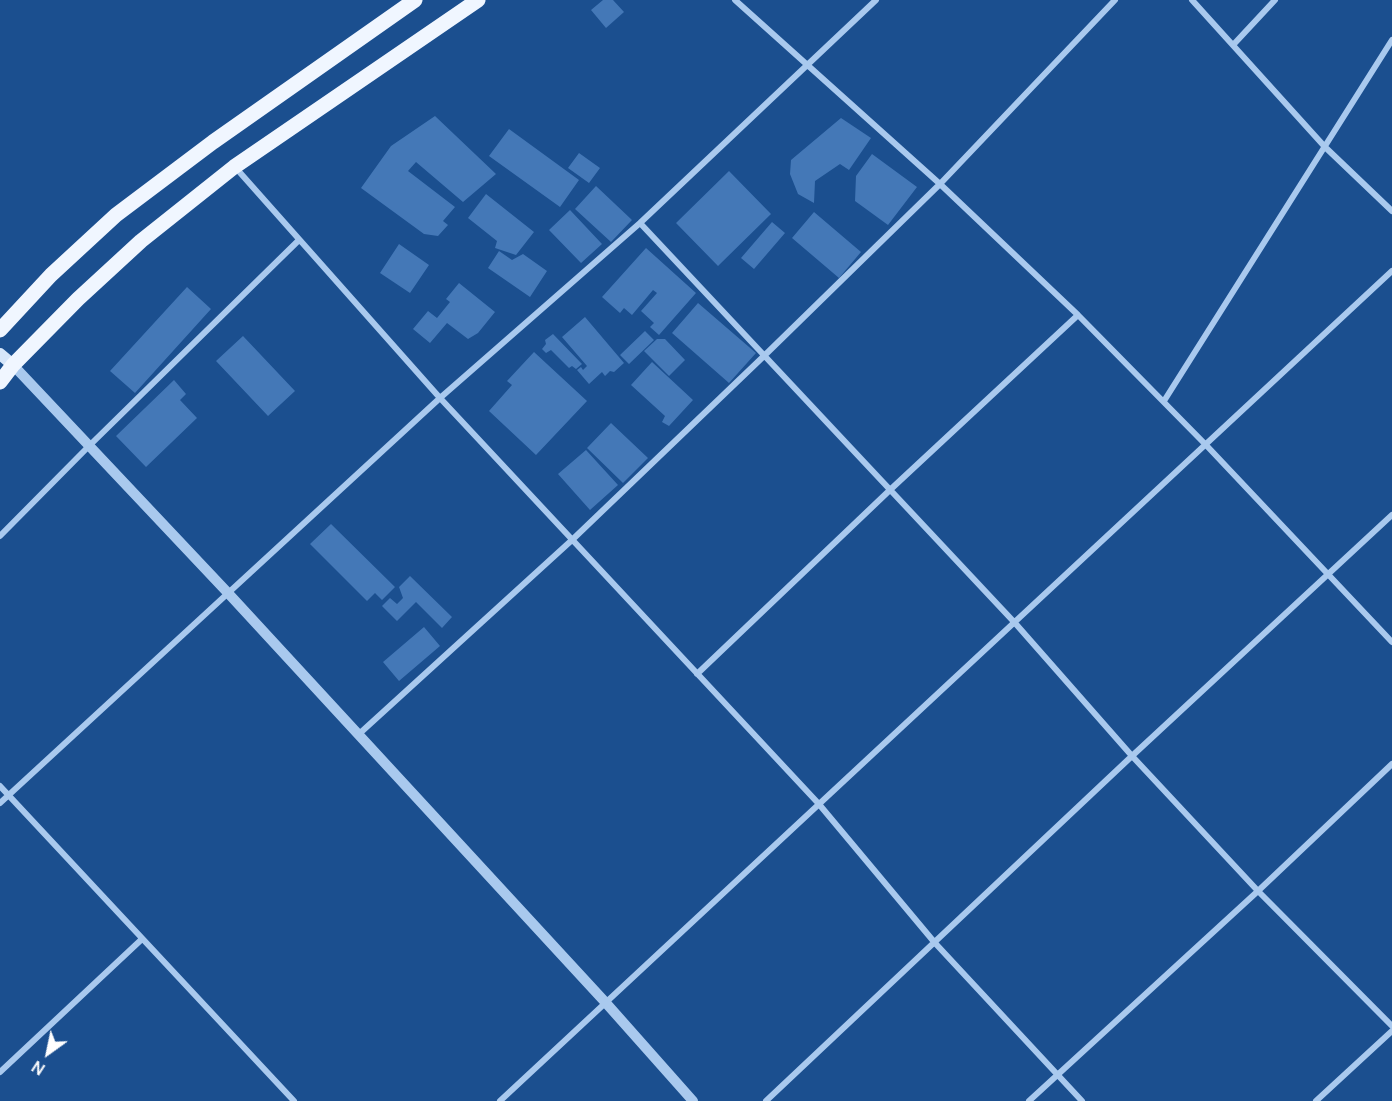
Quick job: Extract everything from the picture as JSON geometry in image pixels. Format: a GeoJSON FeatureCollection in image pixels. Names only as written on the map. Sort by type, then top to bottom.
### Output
{"type":"FeatureCollection","features":[{"type":"Feature","properties":{"kind":"main road"},"geometry":{"type":"LineString","coordinates":[[0,382],[13,365],[78,299],[141,241],[234,167],[478,0]]}},
{"type":"Feature","properties":{"kind":"main road"},"geometry":{"type":"LineString","coordinates":[[0,330],[51,274],[116,215],[213,142],[410,1]]}},
{"type":"Feature","properties":{"kind":"main road"},"geometry":{"type":"LineString","coordinates":[[0,354],[13,365]]}},
{"type":"Feature","properties":{"kind":"street"},"geometry":{"type":"LineString","coordinates":[[735,0],[940,184],[1078,315],[1164,401],[1392,642]]}},
{"type":"Feature","properties":{"kind":"street"},"geometry":{"type":"LineString","coordinates":[[0,802],[440,398],[640,223],[876,0]]}},
{"type":"Feature","properties":{"kind":"street"},"geometry":{"type":"LineString","coordinates":[[359,735],[572,540],[765,355],[940,184],[1115,0]]}},
{"type":"Feature","properties":{"kind":"street"},"geometry":{"type":"LineString","coordinates":[[1192,0],[1325,147],[1392,211]]}},
{"type":"Feature","properties":{"kind":"street"},"geometry":{"type":"LineString","coordinates":[[1234,44],[1275,0]]}},
{"type":"Feature","properties":{"kind":"street"},"geometry":{"type":"LineString","coordinates":[[1164,401],[1392,40]]}},
{"type":"Feature","properties":{"kind":"street"},"geometry":{"type":"LineString","coordinates":[[234,167],[440,398],[818,803],[935,943],[1082,1101]]}},
{"type":"Feature","properties":{"kind":"street"},"geometry":{"type":"LineString","coordinates":[[640,223],[1015,623],[1132,756],[1258,891],[1392,1026]]}},
{"type":"Feature","properties":{"kind":"street"},"geometry":{"type":"LineString","coordinates":[[0,536],[299,240]]}},
{"type":"Feature","properties":{"kind":"street"},"geometry":{"type":"LineString","coordinates":[[500,1101],[1392,271]]}},
{"type":"Feature","properties":{"kind":"street"},"geometry":{"type":"LineString","coordinates":[[697,674],[1078,315]]}},
{"type":"Feature","properties":{"kind":"street"},"geometry":{"type":"LineString","coordinates":[[13,365],[228,593],[606,1003],[693,1101]]}},
{"type":"Feature","properties":{"kind":"street"},"geometry":{"type":"LineString","coordinates":[[766,1101],[1392,515]]}},
{"type":"Feature","properties":{"kind":"street"},"geometry":{"type":"LineString","coordinates":[[1029,1101],[1258,891],[1392,764]]}},
{"type":"Feature","properties":{"kind":"street"},"geometry":{"type":"LineString","coordinates":[[0,786],[294,1101]]}},
{"type":"Feature","properties":{"kind":"street"},"geometry":{"type":"LineString","coordinates":[[0,1072],[142,939]]}},
{"type":"Feature","properties":{"kind":"street"},"geometry":{"type":"LineString","coordinates":[[1316,1101],[1392,1031]]}},
{"type":"Feature","properties":{"kind":"building"},"geometry":{"type":"Polygon","coordinates":[[[603,0],[613,0],[624,12],[606,28],[591,10],[603,0]]]}},
{"type":"Feature","properties":{"kind":"building"},"geometry":{"type":"Polygon","coordinates":[[[435,116],[496,174],[463,202],[416,162],[408,171],[455,207],[443,221],[448,225],[438,236],[424,234],[361,188],[391,146],[435,116]]]}},
{"type":"Feature","properties":{"kind":"building"},"geometry":{"type":"Polygon","coordinates":[[[841,118],[871,138],[849,170],[840,164],[815,181],[814,203],[798,194],[790,174],[791,160],[841,118]]]}},
{"type":"Feature","properties":{"kind":"building"},"geometry":{"type":"Polygon","coordinates":[[[509,129],[579,180],[560,207],[489,156],[509,129]]]}},
{"type":"Feature","properties":{"kind":"building"},"geometry":{"type":"Polygon","coordinates":[[[579,153],[600,168],[589,183],[568,168],[579,153]]]}},
{"type":"Feature","properties":{"kind":"building"},"geometry":{"type":"Polygon","coordinates":[[[872,154],[917,187],[888,225],[855,201],[856,176],[872,154]]]}},
{"type":"Feature","properties":{"kind":"building"},"geometry":{"type":"Polygon","coordinates":[[[729,171],[771,214],[718,266],[676,223],[729,171]]]}},
{"type":"Feature","properties":{"kind":"building"},"geometry":{"type":"Polygon","coordinates":[[[596,186],[632,220],[611,242],[575,209],[596,186]]]}},
{"type":"Feature","properties":{"kind":"building"},"geometry":{"type":"Polygon","coordinates":[[[486,194],[534,232],[516,255],[495,248],[497,241],[468,218],[486,194]]]}},
{"type":"Feature","properties":{"kind":"building"},"geometry":{"type":"Polygon","coordinates":[[[570,210],[602,244],[581,263],[549,230],[570,210]]]}},
{"type":"Feature","properties":{"kind":"building"},"geometry":{"type":"Polygon","coordinates":[[[814,212],[861,252],[839,278],[792,238],[814,212]]]}},
{"type":"Feature","properties":{"kind":"building"},"geometry":{"type":"Polygon","coordinates":[[[772,222],[785,233],[754,269],[741,258],[772,222]]]}},
{"type":"Feature","properties":{"kind":"building"},"geometry":{"type":"Polygon","coordinates":[[[399,244],[429,265],[410,293],[380,273],[399,244]]]}},
{"type":"Feature","properties":{"kind":"building"},"geometry":{"type":"Polygon","coordinates":[[[646,248],[696,293],[659,335],[650,327],[654,323],[641,311],[657,293],[653,290],[632,315],[624,308],[620,313],[602,297],[646,248]]]}},
{"type":"Feature","properties":{"kind":"building"},"geometry":{"type":"Polygon","coordinates":[[[499,251],[512,260],[523,254],[547,271],[530,297],[488,268],[499,251]]]}},
{"type":"Feature","properties":{"kind":"building"},"geometry":{"type":"Polygon","coordinates":[[[459,283],[495,312],[478,333],[468,339],[447,323],[430,343],[413,329],[428,311],[437,318],[450,302],[446,299],[459,283]]]}},
{"type":"Feature","properties":{"kind":"building"},"geometry":{"type":"Polygon","coordinates":[[[187,287],[211,309],[135,393],[110,371],[187,287]]]}},
{"type":"Feature","properties":{"kind":"building"},"geometry":{"type":"Polygon","coordinates":[[[698,303],[756,353],[729,383],[672,333],[698,303]]]}},
{"type":"Feature","properties":{"kind":"building"},"geometry":{"type":"Polygon","coordinates":[[[585,317],[624,363],[605,376],[602,372],[589,384],[577,370],[581,367],[583,370],[587,366],[562,337],[585,317]]]}},
{"type":"Feature","properties":{"kind":"building"},"geometry":{"type":"Polygon","coordinates":[[[645,331],[654,340],[629,364],[620,355],[645,331]]]}},
{"type":"Feature","properties":{"kind":"building"},"geometry":{"type":"Polygon","coordinates":[[[553,334],[582,364],[576,369],[572,366],[569,368],[551,350],[546,353],[542,349],[546,344],[545,340],[553,334]]]}},
{"type":"Feature","properties":{"kind":"building"},"geometry":{"type":"Polygon","coordinates":[[[243,336],[295,391],[268,416],[216,361],[243,336]]]}},
{"type":"Feature","properties":{"kind":"building"},"geometry":{"type":"Polygon","coordinates":[[[657,339],[665,339],[685,360],[669,376],[644,351],[657,339]]]}},
{"type":"Feature","properties":{"kind":"building"},"geometry":{"type":"Polygon","coordinates":[[[534,352],[587,401],[536,455],[489,411],[512,385],[507,381],[534,352]]]}},
{"type":"Feature","properties":{"kind":"building"},"geometry":{"type":"Polygon","coordinates":[[[652,362],[693,400],[669,426],[662,422],[665,416],[631,385],[652,362]]]}},
{"type":"Feature","properties":{"kind":"building"},"geometry":{"type":"Polygon","coordinates":[[[174,380],[186,394],[180,400],[197,418],[146,467],[116,436],[174,380]]]}},
{"type":"Feature","properties":{"kind":"building"},"geometry":{"type":"Polygon","coordinates":[[[611,423],[648,458],[623,483],[587,448],[611,423]]]}},
{"type":"Feature","properties":{"kind":"building"},"geometry":{"type":"Polygon","coordinates":[[[586,450],[618,485],[590,510],[558,474],[586,450]]]}},
{"type":"Feature","properties":{"kind":"building"},"geometry":{"type":"Polygon","coordinates":[[[331,524],[395,587],[382,600],[375,593],[367,601],[310,544],[331,524]]]}},
{"type":"Feature","properties":{"kind":"building"},"geometry":{"type":"Polygon","coordinates":[[[410,576],[452,617],[442,628],[416,602],[397,621],[382,606],[390,598],[397,604],[403,598],[399,587],[410,576]]]}},
{"type":"Feature","properties":{"kind":"building"},"geometry":{"type":"Polygon","coordinates":[[[424,627],[440,646],[399,681],[383,662],[424,627]]]}}]}
